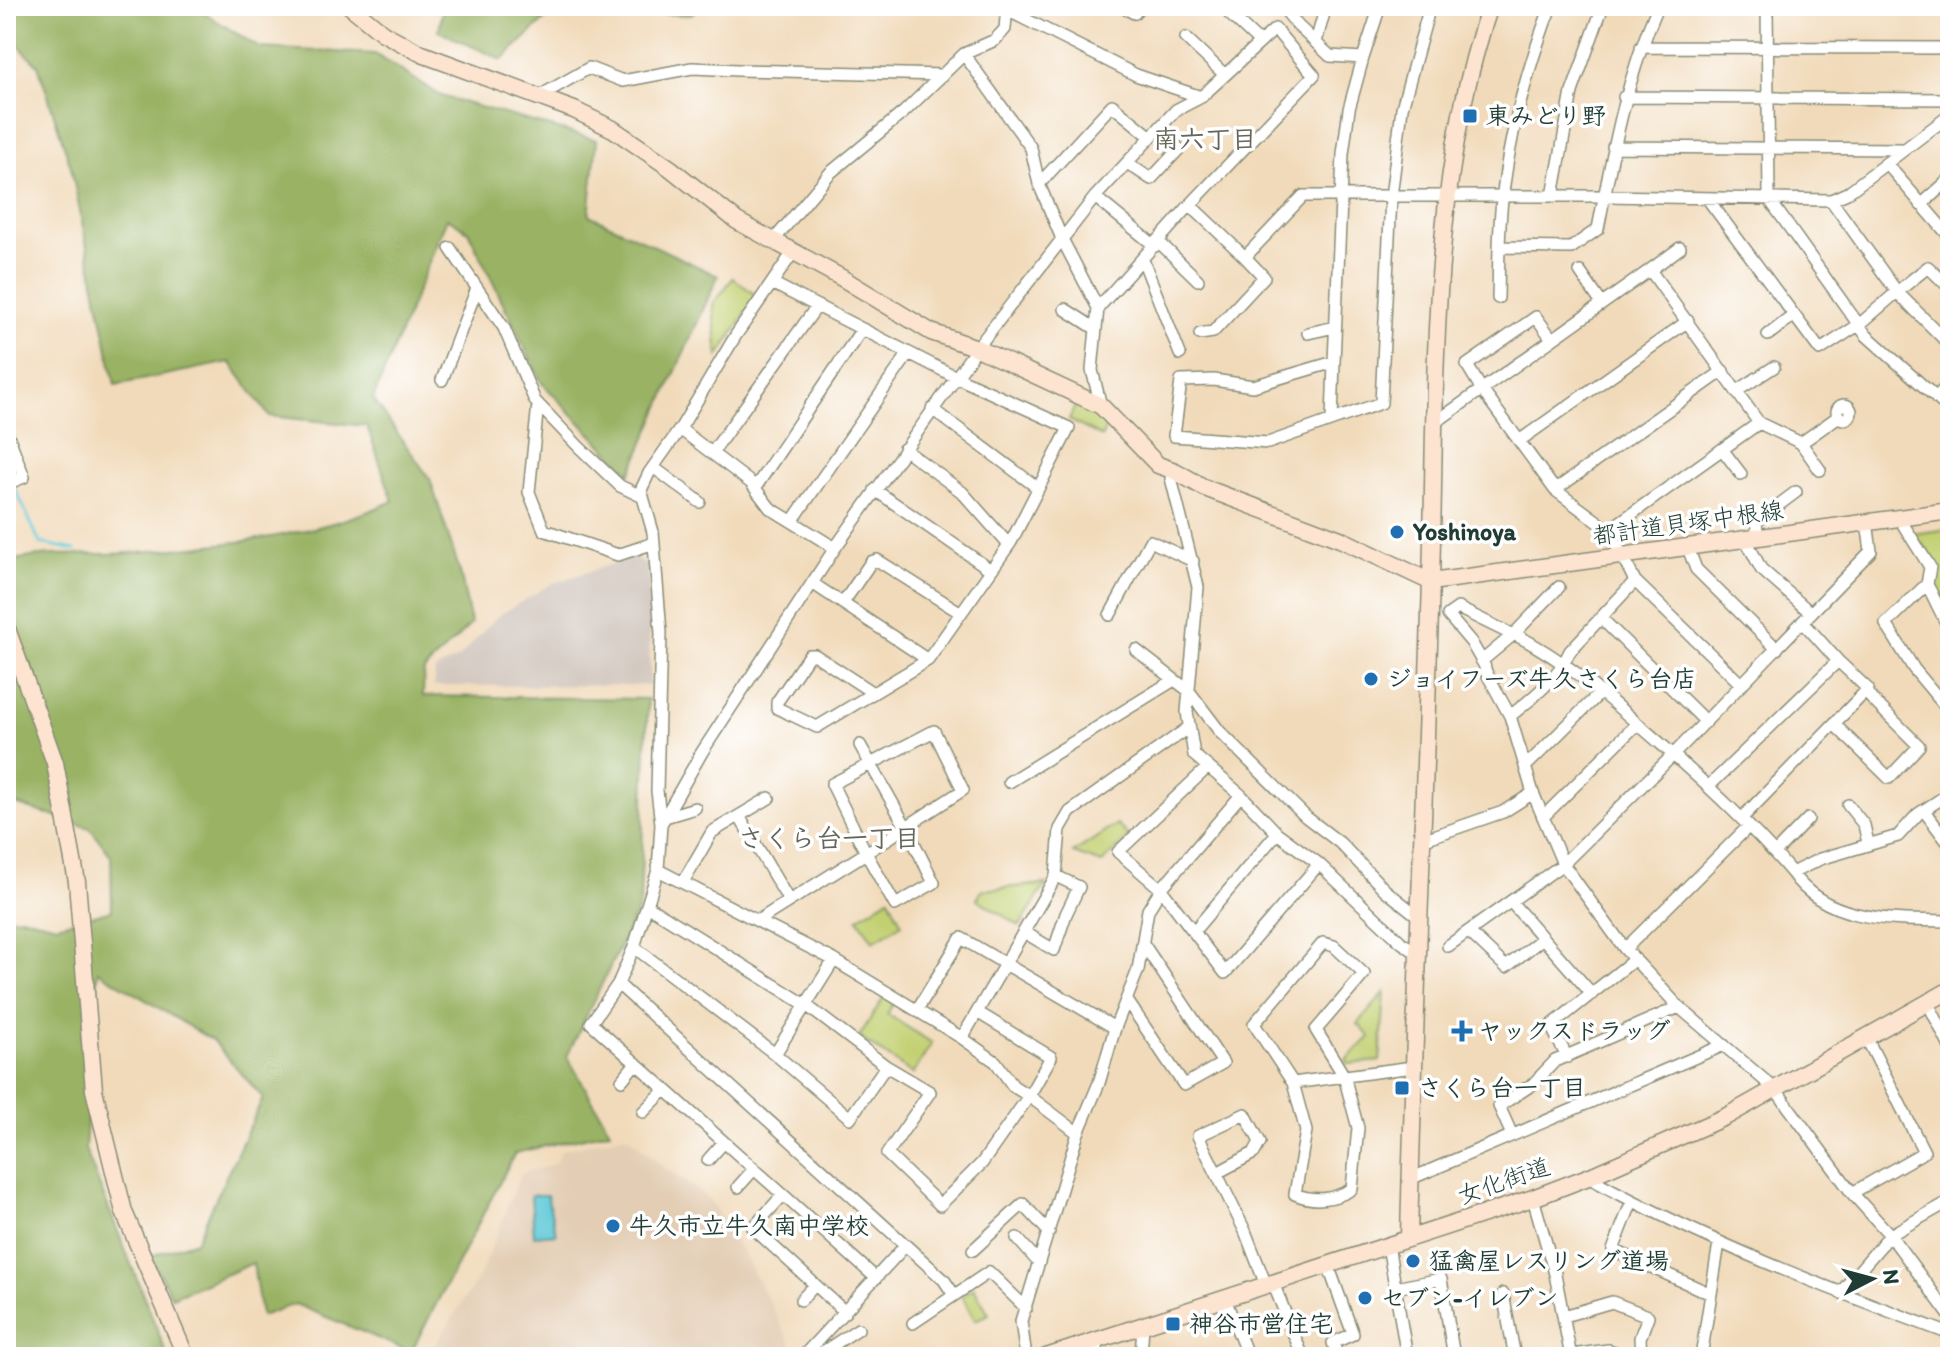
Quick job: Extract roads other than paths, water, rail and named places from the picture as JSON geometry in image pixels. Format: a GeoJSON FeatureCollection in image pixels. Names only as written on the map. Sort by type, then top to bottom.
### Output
{"type":"FeatureCollection","features":[{"type":"Feature","properties":{"kind":"street"},"geometry":{"type":"LineString","coordinates":[[350,6],[383,33],[422,54],[613,129],[670,168],[737,221],[931,332],[977,348],[1101,406],[1158,465],[1205,488],[1340,539],[1431,582]]}},
{"type":"Feature","properties":{"kind":"street"},"geometry":{"type":"LineString","coordinates":[[1121,6],[1134,13],[1141,6]]}},
{"type":"Feature","properties":{"kind":"street"},"geometry":{"type":"LineString","coordinates":[[1221,6],[1260,43]]}},
{"type":"Feature","properties":{"kind":"street"},"geometry":{"type":"LineString","coordinates":[[1282,6],[1330,56],[1363,58]]}},
{"type":"Feature","properties":{"kind":"street"},"geometry":{"type":"LineString","coordinates":[[1316,42],[1326,6]]}},
{"type":"Feature","properties":{"kind":"street"},"geometry":{"type":"LineString","coordinates":[[1332,420],[1340,195],[1349,109],[1380,6]]}},
{"type":"Feature","properties":{"kind":"street"},"geometry":{"type":"LineString","coordinates":[[1334,362],[1253,386],[1214,380],[1181,381],[1174,436],[1268,443],[1381,403],[1391,197],[1402,108],[1430,6]]}},
{"type":"Feature","properties":{"kind":"street"},"geometry":{"type":"LineString","coordinates":[[1409,1238],[1446,196],[1465,89],[1490,6]]}},
{"type":"Feature","properties":{"kind":"street"},"geometry":{"type":"LineString","coordinates":[[1498,298],[1502,196],[1514,122],[1527,72],[1551,6]]}},
{"type":"Feature","properties":{"kind":"street"},"geometry":{"type":"LineString","coordinates":[[1553,196],[1572,92],[1603,6]]}},
{"type":"Feature","properties":{"kind":"street"},"geometry":{"type":"LineString","coordinates":[[1500,247],[1571,248],[1598,229],[1624,97],[1658,6]]}},
{"type":"Feature","properties":{"kind":"street"},"geometry":{"type":"LineString","coordinates":[[1767,6],[1769,199],[1866,335],[1950,410]]}},
{"type":"Feature","properties":{"kind":"street"},"geometry":{"type":"LineString","coordinates":[[774,240],[830,173],[904,112],[964,54],[995,40],[1005,29],[1007,8],[1136,75],[1201,97]]}},
{"type":"Feature","properties":{"kind":"street"},"geometry":{"type":"LineString","coordinates":[[663,821],[702,752],[835,548],[977,348],[1095,197],[1176,110],[1201,97],[1275,29],[1314,75],[1190,205],[1098,308]]}},
{"type":"Feature","properties":{"kind":"street"},"geometry":{"type":"LineString","coordinates":[[1186,38],[1225,75]]}},
{"type":"Feature","properties":{"kind":"street"},"geometry":{"type":"LineString","coordinates":[[1641,47],[1950,48]]}},
{"type":"Feature","properties":{"kind":"street"},"geometry":{"type":"LineString","coordinates":[[964,54],[1031,148],[1039,184],[1062,239],[1098,308],[1092,370],[1101,406]]}},
{"type":"Feature","properties":{"kind":"street"},"geometry":{"type":"LineString","coordinates":[[538,97],[589,68],[623,81],[692,68],[943,75]]}},
{"type":"Feature","properties":{"kind":"street"},"geometry":{"type":"LineString","coordinates":[[1624,97],[1950,99]]}},
{"type":"Feature","properties":{"kind":"street"},"geometry":{"type":"LineString","coordinates":[[1039,184],[1112,105],[1179,149],[1151,179],[1127,163]]}},
{"type":"Feature","properties":{"kind":"street"},"geometry":{"type":"LineString","coordinates":[[1245,257],[1303,196],[1831,200],[1847,193],[1950,115]]}},
{"type":"Feature","properties":{"kind":"street"},"geometry":{"type":"LineString","coordinates":[[1613,147],[1902,149]]}},
{"type":"Feature","properties":{"kind":"street"},"geometry":{"type":"LineString","coordinates":[[1886,163],[1950,237]]}},
{"type":"Feature","properties":{"kind":"street"},"geometry":{"type":"LineString","coordinates":[[1921,205],[1950,179]]}},
{"type":"Feature","properties":{"kind":"street"},"geometry":{"type":"LineString","coordinates":[[1095,197],[1198,280]]}},
{"type":"Feature","properties":{"kind":"street"},"geometry":{"type":"LineString","coordinates":[[1707,198],[1820,350],[1860,324],[1928,267],[1950,288]]}},
{"type":"Feature","properties":{"kind":"street"},"geometry":{"type":"LineString","coordinates":[[1831,200],[1897,292],[1950,345]]}},
{"type":"Feature","properties":{"kind":"street"},"geometry":{"type":"LineString","coordinates":[[1190,205],[1264,277],[1213,332],[1200,334]]}},
{"type":"Feature","properties":{"kind":"street"},"geometry":{"type":"LineString","coordinates":[[450,248],[504,328],[538,404],[620,486],[643,497]]}},
{"type":"Feature","properties":{"kind":"street"},"geometry":{"type":"LineString","coordinates":[[1436,422],[1680,248]]}},
{"type":"Feature","properties":{"kind":"street"},"geometry":{"type":"LineString","coordinates":[[794,251],[736,335],[641,490],[654,543],[661,633],[657,791],[663,821],[658,870],[634,947],[618,984],[591,1023],[876,1278]]}},
{"type":"Feature","properties":{"kind":"street"},"geometry":{"type":"LineString","coordinates":[[1143,260],[1180,354]]}},
{"type":"Feature","properties":{"kind":"street"},"geometry":{"type":"LineString","coordinates":[[1650,270],[1759,423],[1801,443],[1820,470]]}},
{"type":"Feature","properties":{"kind":"street"},"geometry":{"type":"LineString","coordinates":[[1580,272],[1602,304]]}},
{"type":"Feature","properties":{"kind":"street"},"geometry":{"type":"LineString","coordinates":[[772,283],[956,377],[1069,428],[1009,545],[928,660],[817,727],[777,708],[777,702],[809,655],[815,655],[873,693]]}},
{"type":"Feature","properties":{"kind":"street"},"geometry":{"type":"LineString","coordinates":[[442,380],[477,288]]}},
{"type":"Feature","properties":{"kind":"street"},"geometry":{"type":"LineString","coordinates":[[712,453],[817,306]]}},
{"type":"Feature","properties":{"kind":"street"},"geometry":{"type":"LineString","coordinates":[[1065,309],[1096,329]]}},
{"type":"Feature","properties":{"kind":"street"},"geometry":{"type":"LineString","coordinates":[[1768,335],[1794,315]]}},
{"type":"Feature","properties":{"kind":"street"},"geometry":{"type":"LineString","coordinates":[[1552,339],[1536,317],[1467,365],[1555,490],[1609,530],[1635,581],[1742,685]]}},
{"type":"Feature","properties":{"kind":"street"},"geometry":{"type":"LineString","coordinates":[[1519,441],[1688,321]]}},
{"type":"Feature","properties":{"kind":"street"},"geometry":{"type":"LineString","coordinates":[[1308,333],[1335,327]]}},
{"type":"Feature","properties":{"kind":"street"},"geometry":{"type":"LineString","coordinates":[[755,488],[862,329]]}},
{"type":"Feature","properties":{"kind":"street"},"geometry":{"type":"LineString","coordinates":[[793,520],[909,353]]}},
{"type":"Feature","properties":{"kind":"street"},"geometry":{"type":"LineString","coordinates":[[1737,391],[1774,367]]}},
{"type":"Feature","properties":{"kind":"street"},"geometry":{"type":"LineString","coordinates":[[1555,490],[1723,371]]}},
{"type":"Feature","properties":{"kind":"street"},"geometry":{"type":"LineString","coordinates":[[1936,398],[1950,382]]}},
{"type":"Feature","properties":{"kind":"street"},"geometry":{"type":"LineString","coordinates":[[538,404],[529,492],[544,530],[618,555],[654,543]]}},
{"type":"Feature","properties":{"kind":"street"},"geometry":{"type":"LineString","coordinates":[[932,409],[1038,488]]}},
{"type":"Feature","properties":{"kind":"street"},"geometry":{"type":"LineString","coordinates":[[1801,443],[1839,416]]}},
{"type":"Feature","properties":{"kind":"street"},"geometry":{"type":"LineString","coordinates":[[1609,530],[1759,423]]}},
{"type":"Feature","properties":{"kind":"street"},"geometry":{"type":"LineString","coordinates":[[680,429],[755,488],[770,508],[835,548]]}},
{"type":"Feature","properties":{"kind":"street"},"geometry":{"type":"LineString","coordinates":[[6,430],[24,477],[6,484]]}},
{"type":"Feature","properties":{"kind":"street"},"geometry":{"type":"LineString","coordinates":[[904,449],[962,492],[1009,545]]}},
{"type":"Feature","properties":{"kind":"street"},"geometry":{"type":"LineString","coordinates":[[1722,449],[1741,474]]}},
{"type":"Feature","properties":{"kind":"street"},"geometry":{"type":"LineString","coordinates":[[653,467],[700,502]]}},
{"type":"Feature","properties":{"kind":"street"},"geometry":{"type":"LineString","coordinates":[[1175,471],[1171,478],[1198,587],[1188,728],[1194,755],[1241,795],[1277,833],[1319,864],[1401,942],[1417,953]]}},
{"type":"Feature","properties":{"kind":"street"},"geometry":{"type":"LineString","coordinates":[[875,490],[991,570]]}},
{"type":"Feature","properties":{"kind":"street"},"geometry":{"type":"LineString","coordinates":[[1625,949],[1868,689],[1838,661],[1807,618],[1761,569],[1752,539],[1756,522],[1796,492]]}},
{"type":"Feature","properties":{"kind":"street","name":"都計道貝塚中根線"},"geometry":{"type":"LineString","coordinates":[[1431,582],[1945,512]]}},
{"type":"Feature","properties":{"kind":"street"},"geometry":{"type":"LineString","coordinates":[[1899,518],[1930,567],[1927,584],[1886,624],[1914,669],[1950,712]]}},
{"type":"Feature","properties":{"kind":"street"},"geometry":{"type":"LineString","coordinates":[[1448,946],[1563,864],[1706,722],[1871,551],[1867,522]]}},
{"type":"Feature","properties":{"kind":"street"},"geometry":{"type":"LineString","coordinates":[[1110,615],[1150,541],[1193,561]]}},
{"type":"Feature","properties":{"kind":"street"},"geometry":{"type":"LineString","coordinates":[[1688,548],[1696,569],[1777,649]]}},
{"type":"Feature","properties":{"kind":"street"},"geometry":{"type":"LineString","coordinates":[[843,603],[871,562],[877,560],[961,613]]}},
{"type":"Feature","properties":{"kind":"street"},"geometry":{"type":"LineString","coordinates":[[1510,716],[1531,699],[1565,662],[1570,651],[1635,581]]}},
{"type":"Feature","properties":{"kind":"street"},"geometry":{"type":"LineString","coordinates":[[812,583],[928,660]]}},
{"type":"Feature","properties":{"kind":"street"},"geometry":{"type":"LineString","coordinates":[[1927,584],[1950,631]]}},
{"type":"Feature","properties":{"kind":"street"},"geometry":{"type":"LineString","coordinates":[[1483,663],[1485,657],[1559,587]]}},
{"type":"Feature","properties":{"kind":"street"},"geometry":{"type":"LineString","coordinates":[[1950,921],[1900,920],[1832,907],[1803,889],[1775,853],[1709,786],[1565,662],[1458,608],[1448,615],[1471,642],[1510,716],[1533,793],[1563,864],[1625,949],[1679,1007],[1776,1090],[1852,1193],[1890,1235],[1950,1316]]}},
{"type":"Feature","properties":{"kind":"street"},"geometry":{"type":"LineString","coordinates":[[1602,619],[1706,722]]}},
{"type":"Feature","properties":{"kind":"street"},"geometry":{"type":"LineString","coordinates":[[6,626],[55,763],[77,882],[94,1090],[124,1212],[186,1357]]}},
{"type":"Feature","properties":{"kind":"street"},"geometry":{"type":"LineString","coordinates":[[1136,650],[1189,691],[1220,732],[1306,817],[1340,843],[1385,890],[1419,917]]}},
{"type":"Feature","properties":{"kind":"street"},"geometry":{"type":"LineString","coordinates":[[1709,786],[1838,661]]}},
{"type":"Feature","properties":{"kind":"street"},"geometry":{"type":"LineString","coordinates":[[1009,782],[1174,680]]}},
{"type":"Feature","properties":{"kind":"street"},"geometry":{"type":"LineString","coordinates":[[1525,767],[1601,692]]}},
{"type":"Feature","properties":{"kind":"street"},"geometry":{"type":"LineString","coordinates":[[1834,724],[1889,778],[1919,746],[1865,692]]}},
{"type":"Feature","properties":{"kind":"street"},"geometry":{"type":"LineString","coordinates":[[1543,817],[1637,724]]}},
{"type":"Feature","properties":{"kind":"street"},"geometry":{"type":"LineString","coordinates":[[962,1038],[1056,876],[1060,829],[1070,812],[1188,728]]}},
{"type":"Feature","properties":{"kind":"street"},"geometry":{"type":"LineString","coordinates":[[759,920],[866,853],[906,827],[963,790],[934,731],[871,764],[832,784],[866,853],[895,905],[934,883],[906,827],[871,764],[860,745]]}},
{"type":"Feature","properties":{"kind":"street"},"geometry":{"type":"LineString","coordinates":[[1207,768],[1118,852],[1161,889],[1225,973],[1319,864]]}},
{"type":"Feature","properties":{"kind":"street"},"geometry":{"type":"LineString","coordinates":[[1422,840],[1503,812],[1533,793]]}},
{"type":"Feature","properties":{"kind":"street"},"geometry":{"type":"LineString","coordinates":[[1792,873],[1820,859],[1898,836],[1918,814],[1950,793]]}},
{"type":"Feature","properties":{"kind":"street"},"geometry":{"type":"LineString","coordinates":[[1026,1357],[1021,1321],[1078,1133],[1099,1083],[1115,1028],[1128,1002],[1144,945],[1148,910],[1161,889],[1241,795]]}},
{"type":"Feature","properties":{"kind":"street"},"geometry":{"type":"LineString","coordinates":[[683,882],[712,832],[769,798]]}},
{"type":"Feature","properties":{"kind":"street"},"geometry":{"type":"LineString","coordinates":[[1848,805],[1864,825],[1868,843]]}},
{"type":"Feature","properties":{"kind":"street"},"geometry":{"type":"LineString","coordinates":[[663,821],[695,808]]}},
{"type":"Feature","properties":{"kind":"street"},"geometry":{"type":"LineString","coordinates":[[1925,812],[1950,845]]}},
{"type":"Feature","properties":{"kind":"street"},"geometry":{"type":"LineString","coordinates":[[739,816],[789,901]]}},
{"type":"Feature","properties":{"kind":"street"},"geometry":{"type":"LineString","coordinates":[[1775,853],[1808,819]]}},
{"type":"Feature","properties":{"kind":"street"},"geometry":{"type":"LineString","coordinates":[[1194,931],[1277,833]]}},
{"type":"Feature","properties":{"kind":"street"},"geometry":{"type":"LineString","coordinates":[[658,870],[834,960],[962,1038],[996,1062],[1013,1086],[1078,1133]]}},
{"type":"Feature","properties":{"kind":"street"},"geometry":{"type":"LineString","coordinates":[[1024,932],[1054,950],[1079,887],[1056,876]]}},
{"type":"Feature","properties":{"kind":"street"},"geometry":{"type":"LineString","coordinates":[[1511,902],[1592,994]]}},
{"type":"Feature","properties":{"kind":"street"},"geometry":{"type":"LineString","coordinates":[[648,906],[806,1005],[886,1066],[930,1092],[887,1154],[940,1205],[982,1163],[1029,1096],[1051,1057],[977,1012]]}},
{"type":"Feature","properties":{"kind":"street"},"geometry":{"type":"LineString","coordinates":[[1469,932],[1506,967],[1543,938]]}},
{"type":"Feature","properties":{"kind":"street"},"geometry":{"type":"LineString","coordinates":[[917,1010],[961,938],[1115,1028]]}},
{"type":"Feature","properties":{"kind":"street"},"geometry":{"type":"LineString","coordinates":[[1323,943],[1334,946],[1364,974],[1316,1030],[1344,1076],[1358,1128],[1352,1189],[1341,1195],[1309,1200],[1295,1194],[1306,1131],[1293,1083],[1254,1024],[1323,943]]}},
{"type":"Feature","properties":{"kind":"street"},"geometry":{"type":"LineString","coordinates":[[1128,1002],[1184,1085],[1223,1063],[1144,945]]}},
{"type":"Feature","properties":{"kind":"street"},"geometry":{"type":"LineString","coordinates":[[634,947],[775,1054],[850,1118],[886,1066]]}},
{"type":"Feature","properties":{"kind":"street"},"geometry":{"type":"LineString","coordinates":[[1567,1057],[1551,1026],[1635,959]]}},
{"type":"Feature","properties":{"kind":"street"},"geometry":{"type":"LineString","coordinates":[[775,1054],[834,960]]}},
{"type":"Feature","properties":{"kind":"street"},"geometry":{"type":"LineString","coordinates":[[618,984],[944,1280],[954,1295]]}},
{"type":"Feature","properties":{"kind":"street","name":"女化街道"},"geometry":{"type":"LineString","coordinates":[[1046,1357],[1533,1198],[1588,1177],[1666,1144],[1776,1090],[1950,990]]}},
{"type":"Feature","properties":{"kind":"street"},"geometry":{"type":"LineString","coordinates":[[1928,1003],[1950,1047]]}},
{"type":"Feature","properties":{"kind":"street"},"geometry":{"type":"LineString","coordinates":[[1512,1135],[1499,1106],[1533,1084],[1555,1061],[1679,1007]]}},
{"type":"Feature","properties":{"kind":"street"},"geometry":{"type":"LineString","coordinates":[[1852,1193],[1924,1152],[1867,1039]]}},
{"type":"Feature","properties":{"kind":"street"},"geometry":{"type":"LineString","coordinates":[[1410,1179],[1724,1045]]}},
{"type":"Feature","properties":{"kind":"street"},"geometry":{"type":"LineString","coordinates":[[622,1080],[636,1063]]}},
{"type":"Feature","properties":{"kind":"street"},"geometry":{"type":"LineString","coordinates":[[1293,1083],[1413,1067]]}},
{"type":"Feature","properties":{"kind":"street"},"geometry":{"type":"LineString","coordinates":[[643,1112],[665,1090]]}},
{"type":"Feature","properties":{"kind":"street"},"geometry":{"type":"LineString","coordinates":[[1217,1173],[1254,1153],[1260,1142],[1245,1114],[1198,1136],[1303,1357]]}},
{"type":"Feature","properties":{"kind":"street"},"geometry":{"type":"LineString","coordinates":[[708,1160],[724,1142]]}},
{"type":"Feature","properties":{"kind":"street"},"geometry":{"type":"LineString","coordinates":[[738,1187],[754,1169]]}},
{"type":"Feature","properties":{"kind":"street"},"geometry":{"type":"LineString","coordinates":[[1588,1177],[1719,1243],[1950,1334]]}},
{"type":"Feature","properties":{"kind":"street"},"geometry":{"type":"LineString","coordinates":[[783,1195],[753,1228],[845,1312]]}},
{"type":"Feature","properties":{"kind":"street"},"geometry":{"type":"LineString","coordinates":[[1533,1198],[1555,1274],[1564,1316],[1567,1356],[1608,1350],[1631,1357]]}},
{"type":"Feature","properties":{"kind":"street"},"geometry":{"type":"LineString","coordinates":[[1632,1201],[1613,1250],[1711,1294]]}},
{"type":"Feature","properties":{"kind":"street"},"geometry":{"type":"LineString","coordinates":[[1840,1293],[1890,1235],[1950,1201]]}},
{"type":"Feature","properties":{"kind":"street"},"geometry":{"type":"LineString","coordinates":[[973,1250],[1023,1204],[1049,1232]]}},
{"type":"Feature","properties":{"kind":"street"},"geometry":{"type":"LineString","coordinates":[[1017,1238],[1039,1263]]}},
{"type":"Feature","properties":{"kind":"street"},"geometry":{"type":"LineString","coordinates":[[1701,1357],[1719,1243]]}},
{"type":"Feature","properties":{"kind":"street"},"geometry":{"type":"LineString","coordinates":[[1388,1245],[1407,1357]]}},
{"type":"Feature","properties":{"kind":"street"},"geometry":{"type":"LineString","coordinates":[[858,1329],[812,1357],[807,1352],[905,1246]]}},
{"type":"Feature","properties":{"kind":"street"},"geometry":{"type":"LineString","coordinates":[[1328,1265],[1353,1334],[1333,1343],[1338,1357]]}},
{"type":"Feature","properties":{"kind":"street"},"geometry":{"type":"LineString","coordinates":[[913,1323],[989,1272],[1026,1308]]}},
{"type":"Feature","properties":{"kind":"street"},"geometry":{"type":"LineString","coordinates":[[1395,1288],[1441,1279],[1454,1357]]}},
{"type":"Feature","properties":{"kind":"street"},"geometry":{"type":"LineString","coordinates":[[801,1300],[815,1285]]}},
{"type":"Feature","properties":{"kind":"street"},"geometry":{"type":"LineString","coordinates":[[1503,1294],[1515,1357]]}},
{"type":"Feature","properties":{"kind":"street"},"geometry":{"type":"LineString","coordinates":[[1225,1299],[1248,1357]]}},
{"type":"Feature","properties":{"kind":"street"},"geometry":{"type":"LineString","coordinates":[[1564,1316],[1612,1302],[1648,1316],[1640,1338],[1641,1357]]}},
{"type":"Feature","properties":{"kind":"street"},"geometry":{"type":"LineString","coordinates":[[1141,1357],[1143,1325]]}},
{"type":"Feature","properties":{"kind":"street"},"geometry":{"type":"LineString","coordinates":[[1095,1357],[1099,1339]]}},
{"type":"Feature","properties":{"kind":"water"},"geometry":{"type":"Polygon","coordinates":[[[531,1195],[547,1195],[556,1234],[534,1236],[531,1195]]]}},
{"type":"Feature","properties":{"kind":"waterway"},"geometry":{"type":"LineString","coordinates":[[6,465],[11,477]]}},
{"type":"Feature","properties":{"kind":"waterway"},"geometry":{"type":"LineString","coordinates":[[15,488],[40,543],[75,550]]}},
{"type":"Feature","properties":{"kind":"place","name":"東みどり野"},"geometry":{"type":"Point","coordinates":[1470,116]}},
{"type":"Feature","properties":{"kind":"place","name":"Yoshinoya"},"geometry":{"type":"Point","coordinates":[1397,532]}},
{"type":"Feature","properties":{"kind":"place","name":"ジョイフーズ牛久さくら台店"},"geometry":{"type":"Point","coordinates":[1371,679]}},
{"type":"Feature","properties":{"kind":"place","name":"ヤックスドラッグ"},"geometry":{"type":"Point","coordinates":[1462,1031]}},
{"type":"Feature","properties":{"kind":"place","name":"さくら台一丁目"},"geometry":{"type":"Point","coordinates":[1402,1088]}},
{"type":"Feature","properties":{"kind":"place","name":"牛久市立牛久南中学校"},"geometry":{"type":"Point","coordinates":[613,1226]}},
{"type":"Feature","properties":{"kind":"place","name":"猛禽屋レスリング道場"},"geometry":{"type":"Point","coordinates":[1413,1261]}},
{"type":"Feature","properties":{"kind":"place","name":"セブン-イレブン"},"geometry":{"type":"Point","coordinates":[1365,1298]}},
{"type":"Feature","properties":{"kind":"place","name":"神谷市営住宅"},"geometry":{"type":"Point","coordinates":[1173,1324]}},
{"type":"Feature","properties":{"kind":"district","name":"南六丁目"},"geometry":{"type":"Point","coordinates":[1205,139]}},
{"type":"Feature","properties":{"kind":"district","name":"さくら台一丁目"},"geometry":{"type":"Point","coordinates":[829,838]}}]}
